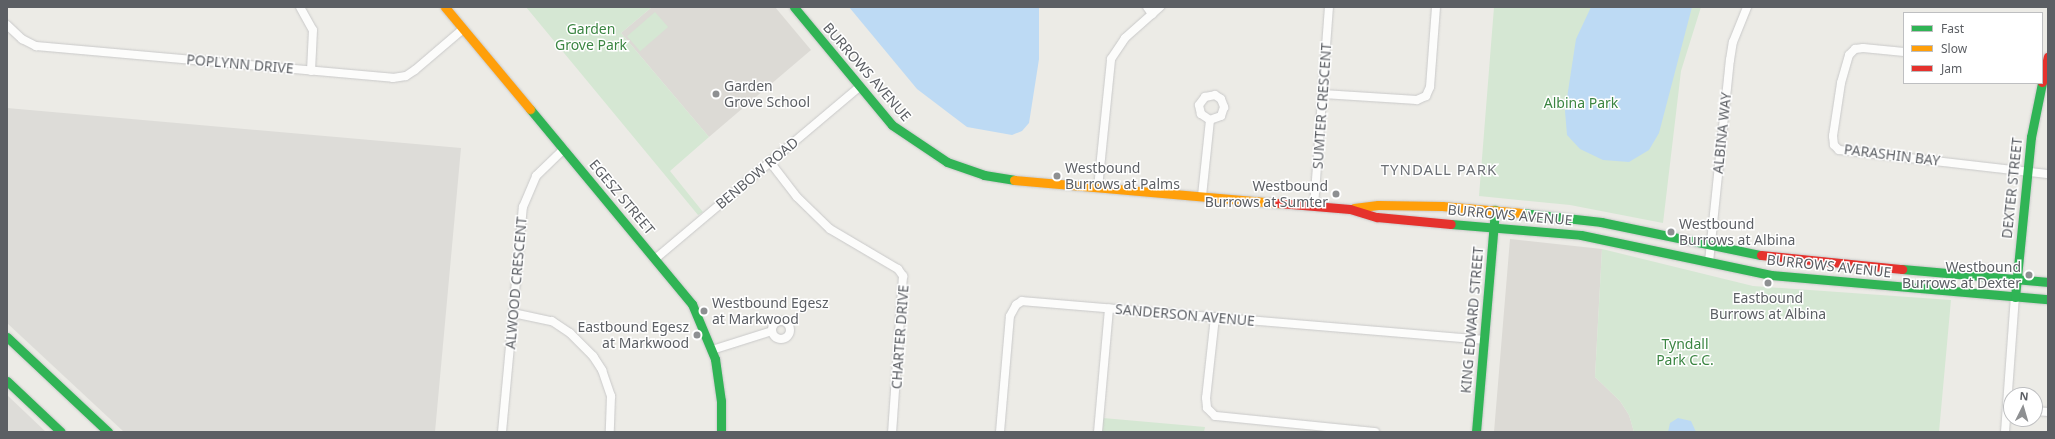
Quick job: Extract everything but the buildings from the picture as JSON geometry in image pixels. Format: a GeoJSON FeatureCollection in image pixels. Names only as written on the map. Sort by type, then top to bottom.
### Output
{"type":"FeatureCollection","features":[{"type":"Feature","properties":{"kind":"street"},"geometry":{"type":"LineString","coordinates":[[300,7],[313,30],[311,71]]}},
{"type":"Feature","properties":{"kind":"street","name":"EGESZ STREET"},"geometry":{"type":"LineString","coordinates":[[445,7],[692,304],[712,350],[718,378],[721,432]]}},
{"type":"Feature","properties":{"kind":"street","name":"BURROWS AVENUE"},"geometry":{"type":"LineString","coordinates":[[794,7],[892,125],[947,162],[997,179],[1350,209],[1378,217],[1494,229],[1581,235],[1771,275],[2048,299]]}},
{"type":"Feature","properties":{"kind":"street"},"geometry":{"type":"LineString","coordinates":[[1098,188],[1110,63],[1125,38],[1150,10],[1160,7]]}},
{"type":"Feature","properties":{"kind":"street","name":"SUMTER CRESCENT"},"geometry":{"type":"LineString","coordinates":[[1314,206],[1329,7]]}},
{"type":"Feature","properties":{"kind":"street"},"geometry":{"type":"LineString","coordinates":[[1323,94],[1417,100],[1426,96],[1430,87],[1436,7]]}},
{"type":"Feature","properties":{"kind":"street","name":"ALBINA WAY"},"geometry":{"type":"LineString","coordinates":[[1709,262],[1730,60],[1734,42],[1747,7]]}},
{"type":"Feature","properties":{"kind":"street","name":"POPLYNN DRIVE"},"geometry":{"type":"LineString","coordinates":[[7,25],[22,39],[36,46],[393,78],[406,76],[463,29]]}},
{"type":"Feature","properties":{"kind":"street","name":"PARASHIN BAY"},"geometry":{"type":"LineString","coordinates":[[1903,52],[1863,48],[1855,49],[1849,55],[1841,83],[1833,136],[1834,145],[1838,150],[2028,172]]}},
{"type":"Feature","properties":{"kind":"street","name":"DEXTER STREET"},"geometry":{"type":"LineString","coordinates":[[2044,67],[2048,57]]}},
{"type":"Feature","properties":{"kind":"street","name":"DEXTER STREET"},"geometry":{"type":"LineString","coordinates":[[2015,297],[2031,137],[2042,84]]}},
{"type":"Feature","properties":{"kind":"street","name":"BENBOW ROAD"},"geometry":{"type":"LineString","coordinates":[[655,259],[859,87]]}},
{"type":"Feature","properties":{"kind":"street"},"geometry":{"type":"LineString","coordinates":[[1202,196],[1210,120]]}},
{"type":"Feature","properties":{"kind":"street","name":"ALWOOD CRESCENT"},"geometry":{"type":"LineString","coordinates":[[502,432],[523,207],[536,176],[564,149]]}},
{"type":"Feature","properties":{"kind":"street","name":"CHARTER DRIVE"},"geometry":{"type":"LineString","coordinates":[[770,162],[797,198],[830,229],[898,269],[903,276],[892,432]]}},
{"type":"Feature","properties":{"kind":"street"},"geometry":{"type":"LineString","coordinates":[[2028,172],[2048,174]]}},
{"type":"Feature","properties":{"kind":"street","name":"BURROWS AVENUE"},"geometry":{"type":"LineString","coordinates":[[1350,209],[1378,205],[1495,210],[1601,222],[1774,258],[2048,282]]}},
{"type":"Feature","properties":{"kind":"street","name":"KING EDWARD STREET"},"geometry":{"type":"LineString","coordinates":[[1476,432],[1495,210]]}},
{"type":"Feature","properties":{"kind":"street"},"geometry":{"type":"LineString","coordinates":[[2010,387],[2015,297]]}},
{"type":"Feature","properties":{"kind":"street","name":"SANDERSON AVENUE"},"geometry":{"type":"LineString","coordinates":[[1000,432],[1010,316],[1016,305],[1028,300],[1484,340]]}},
{"type":"Feature","properties":{"kind":"street"},"geometry":{"type":"LineString","coordinates":[[1098,432],[1109,308]]}},
{"type":"Feature","properties":{"kind":"street"},"geometry":{"type":"LineString","coordinates":[[513,313],[552,322],[570,333],[593,356],[602,370],[611,396],[610,432]]}},
{"type":"Feature","properties":{"kind":"street"},"geometry":{"type":"LineString","coordinates":[[1215,317],[1206,398],[1207,408],[1215,416],[1375,432]]}},
{"type":"Feature","properties":{"kind":"street"},"geometry":{"type":"LineString","coordinates":[[712,350],[772,331]]}},
{"type":"Feature","properties":{"kind":"street"},"geometry":{"type":"LineString","coordinates":[[7,337],[102,430]]}},
{"type":"Feature","properties":{"kind":"street"},"geometry":{"type":"LineString","coordinates":[[7,380],[61,432]]}},
{"type":"Feature","properties":{"kind":"shaded area","name":"Garden Grove School"},"geometry":{"type":"Polygon","coordinates":[[[652,7],[775,7],[811,50],[709,137],[621,33],[652,7]]]}},
{"type":"Feature","properties":{"kind":"shaded area"},"geometry":{"type":"Polygon","coordinates":[[[7,108],[461,148],[435,432],[124,432],[7,323],[7,108]]]}},
{"type":"Feature","properties":{"kind":"shaded area"},"geometry":{"type":"Polygon","coordinates":[[[1510,239],[1602,249],[1595,377],[1620,401],[1629,415],[1634,432],[1494,432],[1510,239]]]}},
{"type":"Feature","properties":{"kind":"shaded area"},"geometry":{"type":"Polygon","coordinates":[[[7,395],[46,432],[7,432],[7,395]]]}},
{"type":"Feature","properties":{"kind":"green space","name":"Garden Grove Park"},"geometry":{"type":"Polygon","coordinates":[[[526,7],[652,7],[621,33],[709,137],[670,171],[703,212],[698,215],[526,7]]]}},
{"type":"Feature","properties":{"kind":"green space","name":"Albina Park"},"geometry":{"type":"Polygon","coordinates":[[[1494,7],[1701,7],[1681,71],[1663,223],[1570,205],[1479,196],[1494,7]]]}},
{"type":"Feature","properties":{"kind":"green space"},"geometry":{"type":"Polygon","coordinates":[[[655,12],[668,27],[640,51],[627,36],[655,12]]]}},
{"type":"Feature","properties":{"kind":"green space","name":"Tyndall Park C.C."},"geometry":{"type":"Polygon","coordinates":[[[1602,249],[1753,286],[1951,300],[1939,432],[1634,432],[1629,415],[1620,401],[1595,377],[1602,249]]]}},
{"type":"Feature","properties":{"kind":"green space"},"geometry":{"type":"Polygon","coordinates":[[[1103,418],[1205,427],[1204,432],[1102,432],[1103,418]]]}},
{"type":"Feature","properties":{"kind":"water"},"geometry":{"type":"Polygon","coordinates":[[[849,7],[1039,7],[1039,59],[1029,123],[1022,131],[1012,135],[967,127],[917,89],[849,7]]]}},
{"type":"Feature","properties":{"kind":"water"},"geometry":{"type":"Polygon","coordinates":[[[1591,7],[1692,7],[1659,133],[1649,150],[1629,162],[1603,160],[1580,149],[1567,135],[1565,111],[1576,39],[1591,7]]]}},
{"type":"Feature","properties":{"kind":"water"},"geometry":{"type":"Polygon","coordinates":[[[1678,418],[1691,421],[1696,432],[1668,432],[1670,423],[1678,418]]]}},
{"type":"Feature","properties":{"kind":"traffic: fast"},"geometry":{"type":"LineString","coordinates":[[794,7],[892,125],[947,162],[984,175],[1014,180]]}},
{"type":"Feature","properties":{"kind":"traffic: fast"},"geometry":{"type":"LineString","coordinates":[[2015,297],[2031,137],[2042,84]]}},
{"type":"Feature","properties":{"kind":"traffic: fast"},"geometry":{"type":"LineString","coordinates":[[530,109],[692,304],[715,359],[721,401],[721,432]]}},
{"type":"Feature","properties":{"kind":"traffic: fast"},"geometry":{"type":"LineString","coordinates":[[1476,432],[1495,210]]}},
{"type":"Feature","properties":{"kind":"traffic: fast"},"geometry":{"type":"LineString","coordinates":[[1522,213],[1601,222],[1761,255]]}},
{"type":"Feature","properties":{"kind":"traffic: fast"},"geometry":{"type":"LineString","coordinates":[[1451,224],[1581,235],[1771,275],[2048,299]]}},
{"type":"Feature","properties":{"kind":"traffic: fast"},"geometry":{"type":"LineString","coordinates":[[1902,269],[2048,282]]}},
{"type":"Feature","properties":{"kind":"traffic: fast"},"geometry":{"type":"LineString","coordinates":[[7,337],[108,432]]}},
{"type":"Feature","properties":{"kind":"traffic: fast"},"geometry":{"type":"LineString","coordinates":[[7,381],[61,432]]}},
{"type":"Feature","properties":{"kind":"traffic: slow"},"geometry":{"type":"LineString","coordinates":[[445,7],[530,109]]}},
{"type":"Feature","properties":{"kind":"traffic: slow"},"geometry":{"type":"LineString","coordinates":[[1014,180],[1279,203]]}},
{"type":"Feature","properties":{"kind":"traffic: slow"},"geometry":{"type":"LineString","coordinates":[[1354,208],[1378,205],[1442,206],[1522,213]]}},
{"type":"Feature","properties":{"kind":"traffic: jam"},"geometry":{"type":"LineString","coordinates":[[2043,78],[2048,57]]}},
{"type":"Feature","properties":{"kind":"traffic: jam"},"geometry":{"type":"LineString","coordinates":[[1279,203],[1350,209],[1377,217],[1451,224]]}},
{"type":"Feature","properties":{"kind":"traffic: jam"},"geometry":{"type":"LineString","coordinates":[[1761,255],[1902,269]]}},
{"type":"Feature","properties":{"kind":"place","name":"Garden Grove School"},"geometry":{"type":"Point","coordinates":[716,94]}},
{"type":"Feature","properties":{"kind":"place","name":"Westbound Burrows at Palms"},"geometry":{"type":"Point","coordinates":[1057,176]}},
{"type":"Feature","properties":{"kind":"place","name":"Westbound Burrows at Sumter"},"geometry":{"type":"Point","coordinates":[1336,194]}},
{"type":"Feature","properties":{"kind":"place","name":"Westbound Burrows at Albina"},"geometry":{"type":"Point","coordinates":[1671,232]}},
{"type":"Feature","properties":{"kind":"place","name":"Westbound Burrows at Dexter"},"geometry":{"type":"Point","coordinates":[2029,275]}},
{"type":"Feature","properties":{"kind":"place","name":"Eastbound Burrows at Albina"},"geometry":{"type":"Point","coordinates":[1768,283]}},
{"type":"Feature","properties":{"kind":"place","name":"Westbound Egesz at Markwood"},"geometry":{"type":"Point","coordinates":[704,311]}},
{"type":"Feature","properties":{"kind":"place","name":"Eastbound Egesz at Markwood"},"geometry":{"type":"Point","coordinates":[697,335]}},
{"type":"Feature","properties":{"kind":"district","name":"TYNDALL PARK"},"geometry":{"type":"Point","coordinates":[1439,170]}}]}
